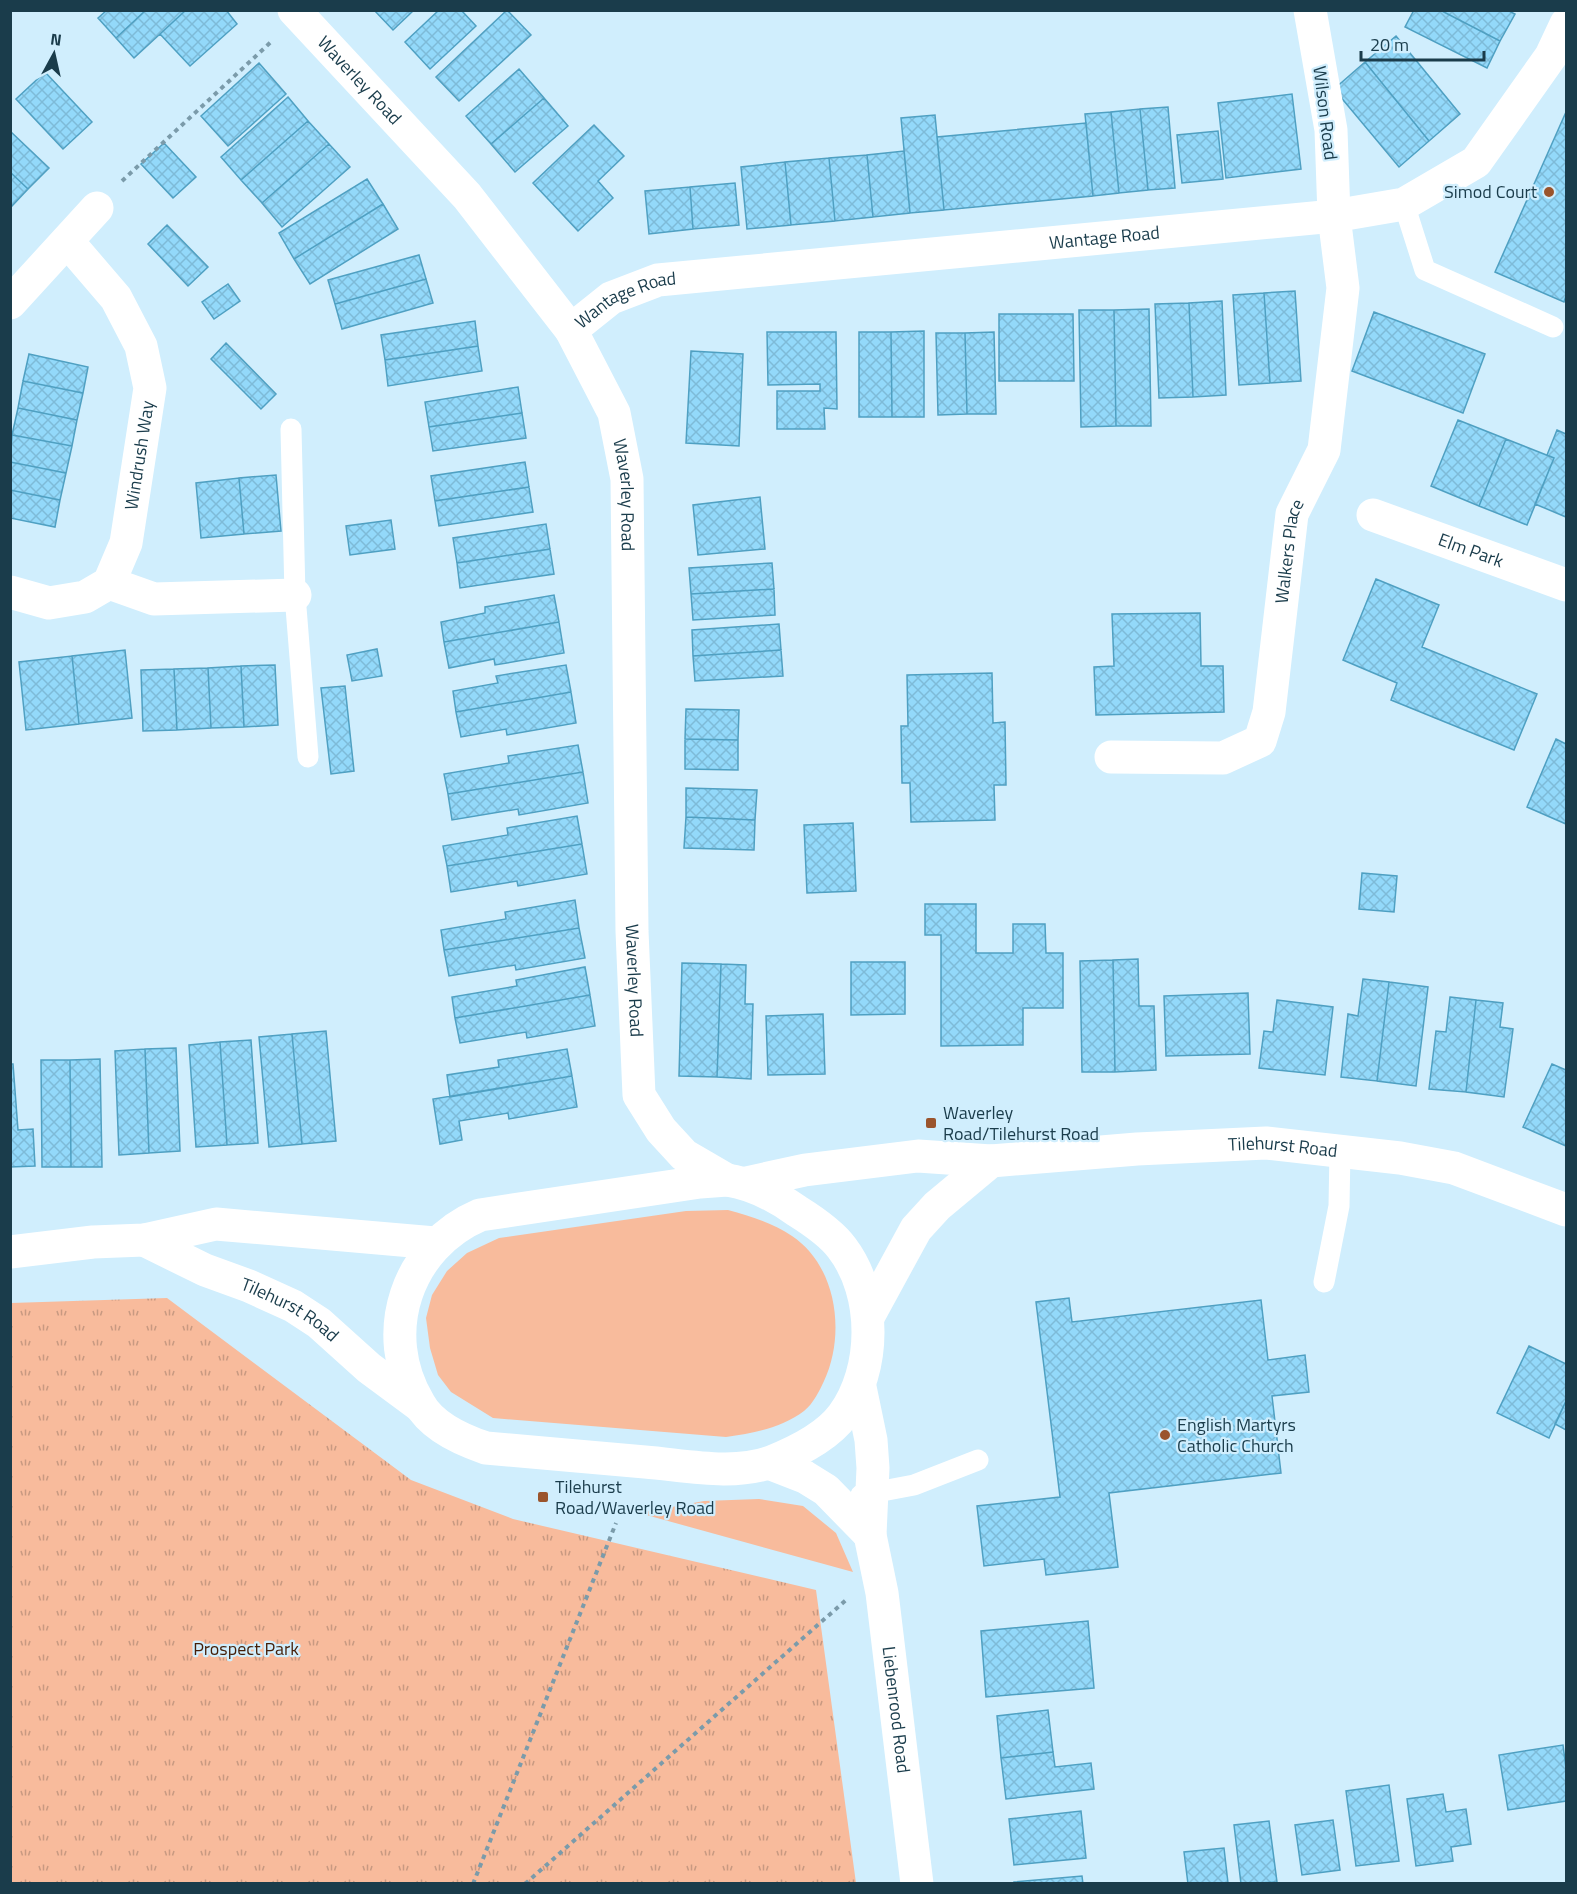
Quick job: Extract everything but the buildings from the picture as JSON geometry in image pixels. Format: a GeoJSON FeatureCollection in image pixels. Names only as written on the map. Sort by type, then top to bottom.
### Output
{"type":"FeatureCollection","features":[{"type":"Feature","properties":{"kind":"street","name":"Wilson Road"},"geometry":{"type":"LineString","coordinates":[[1310,10],[1331,130],[1334,216]]}},
{"type":"Feature","properties":{"kind":"street","name":"Waverley Road"},"geometry":{"type":"LineString","coordinates":[[296,13],[467,196],[571,330],[614,413],[627,479],[632,931],[639,1095],[661,1130],[684,1155],[736,1182],[787,1203],[818,1225],[843,1249],[859,1280],[868,1317]]}},
{"type":"Feature","properties":{"kind":"street","name":"Wantage Road"},"geometry":{"type":"LineString","coordinates":[[571,330],[611,298],[658,280],[1334,216],[1404,204],[1476,162],[1559,59],[1566,24]]}},
{"type":"Feature","properties":{"kind":"street"},"geometry":{"type":"LineString","coordinates":[[10,303],[97,208]]}},
{"type":"Feature","properties":{"kind":"street","name":"Walkers Place"},"geometry":{"type":"LineString","coordinates":[[1111,757],[1223,758],[1260,741],[1269,712],[1292,514],[1324,450],[1343,288],[1334,216]]}},
{"type":"Feature","properties":{"kind":"street","name":"Windrush Way"},"geometry":{"type":"LineString","coordinates":[[68,242],[116,298],[141,346],[150,388],[126,543],[109,583]]}},
{"type":"Feature","properties":{"kind":"street","name":"Elm Park"},"geometry":{"type":"LineString","coordinates":[[1373,515],[1566,585]]}},
{"type":"Feature","properties":{"kind":"street"},"geometry":{"type":"LineString","coordinates":[[10,592],[49,603],[85,597],[109,583],[154,599],[295,595]]}},
{"type":"Feature","properties":{"kind":"street","name":"Tilehurst Road"},"geometry":{"type":"LineString","coordinates":[[419,1404],[407,1374],[400,1345],[402,1314],[410,1284],[435,1243],[458,1224],[480,1215],[700,1182],[736,1182],[805,1170],[918,1156],[991,1161],[1137,1149],[1266,1143],[1340,1150],[1455,1168],[1566,1210]]}},
{"type":"Feature","properties":{"kind":"street"},"geometry":{"type":"LineString","coordinates":[[419,1404],[442,1427],[463,1440],[486,1448],[702,1467],[738,1468],[769,1463],[824,1434],[842,1416],[860,1387],[866,1353],[868,1317],[915,1229],[937,1206],[991,1161]]}},
{"type":"Feature","properties":{"kind":"street","name":"Tilehurst Road"},"geometry":{"type":"LineString","coordinates":[[10,1252],[93,1242],[144,1240],[216,1224],[435,1243]]}},
{"type":"Feature","properties":{"kind":"street","name":"Tilehurst Road"},"geometry":{"type":"LineString","coordinates":[[144,1240],[205,1270],[249,1286],[293,1306],[319,1323],[369,1368],[419,1404]]}},
{"type":"Feature","properties":{"kind":"street","name":"Liebenrood Road"},"geometry":{"type":"LineString","coordinates":[[860,1387],[871,1440],[870,1535],[882,1593],[917,1884]]}},
{"type":"Feature","properties":{"kind":"street"},"geometry":{"type":"LineString","coordinates":[[769,1463],[805,1477],[826,1490],[870,1535]]}},
{"type":"Feature","properties":{"kind":"lane"},"geometry":{"type":"LineString","coordinates":[[1404,204],[1425,270],[1553,327]]}},
{"type":"Feature","properties":{"kind":"lane"},"geometry":{"type":"LineString","coordinates":[[291,429],[295,595],[308,757]]}},
{"type":"Feature","properties":{"kind":"lane"},"geometry":{"type":"LineString","coordinates":[[1324,1282],[1339,1206],[1340,1150]]}},
{"type":"Feature","properties":{"kind":"lane"},"geometry":{"type":"LineString","coordinates":[[837,1501],[914,1485],[978,1460]]}},
{"type":"Feature","properties":{"kind":"path"},"geometry":{"type":"LineString","coordinates":[[97,208],[132,170],[296,13]]}},
{"type":"Feature","properties":{"kind":"path"},"geometry":{"type":"LineString","coordinates":[[473,1884],[616,1523]]}},
{"type":"Feature","properties":{"kind":"path"},"geometry":{"type":"LineString","coordinates":[[525,1884],[849,1597]]}},
{"type":"Feature","properties":{"kind":"green space"},"geometry":{"type":"Polygon","coordinates":[[[728,1210],[753,1217],[792,1236],[807,1249],[819,1265],[828,1283],[835,1322],[835,1343],[831,1363],[813,1401],[795,1417],[767,1429],[726,1437],[493,1418],[451,1392],[438,1375],[430,1348],[426,1318],[432,1295],[447,1271],[467,1253],[499,1238],[686,1211],[728,1210]]]}},
{"type":"Feature","properties":{"kind":"green space","name":"Prospect Park"},"geometry":{"type":"Polygon","coordinates":[[[167,1298],[411,1480],[513,1519],[816,1590],[856,1883],[11,1883],[11,1303],[167,1298]]]}},
{"type":"Feature","properties":{"kind":"green space"},"geometry":{"type":"Polygon","coordinates":[[[759,1499],[803,1506],[836,1533],[853,1572],[639,1513],[704,1501],[759,1499]]]}},
{"type":"Feature","properties":{"kind":"place","name":"Simod Court"},"geometry":{"type":"Point","coordinates":[1549,192]}},
{"type":"Feature","properties":{"kind":"place","name":"Waverley Road/Tilehurst Road"},"geometry":{"type":"Point","coordinates":[931,1123]}},
{"type":"Feature","properties":{"kind":"place","name":"English Martyrs Catholic Church"},"geometry":{"type":"Point","coordinates":[1165,1435]}},
{"type":"Feature","properties":{"kind":"place","name":"Tilehurst Road/Waverley Road"},"geometry":{"type":"Point","coordinates":[543,1497]}}]}
